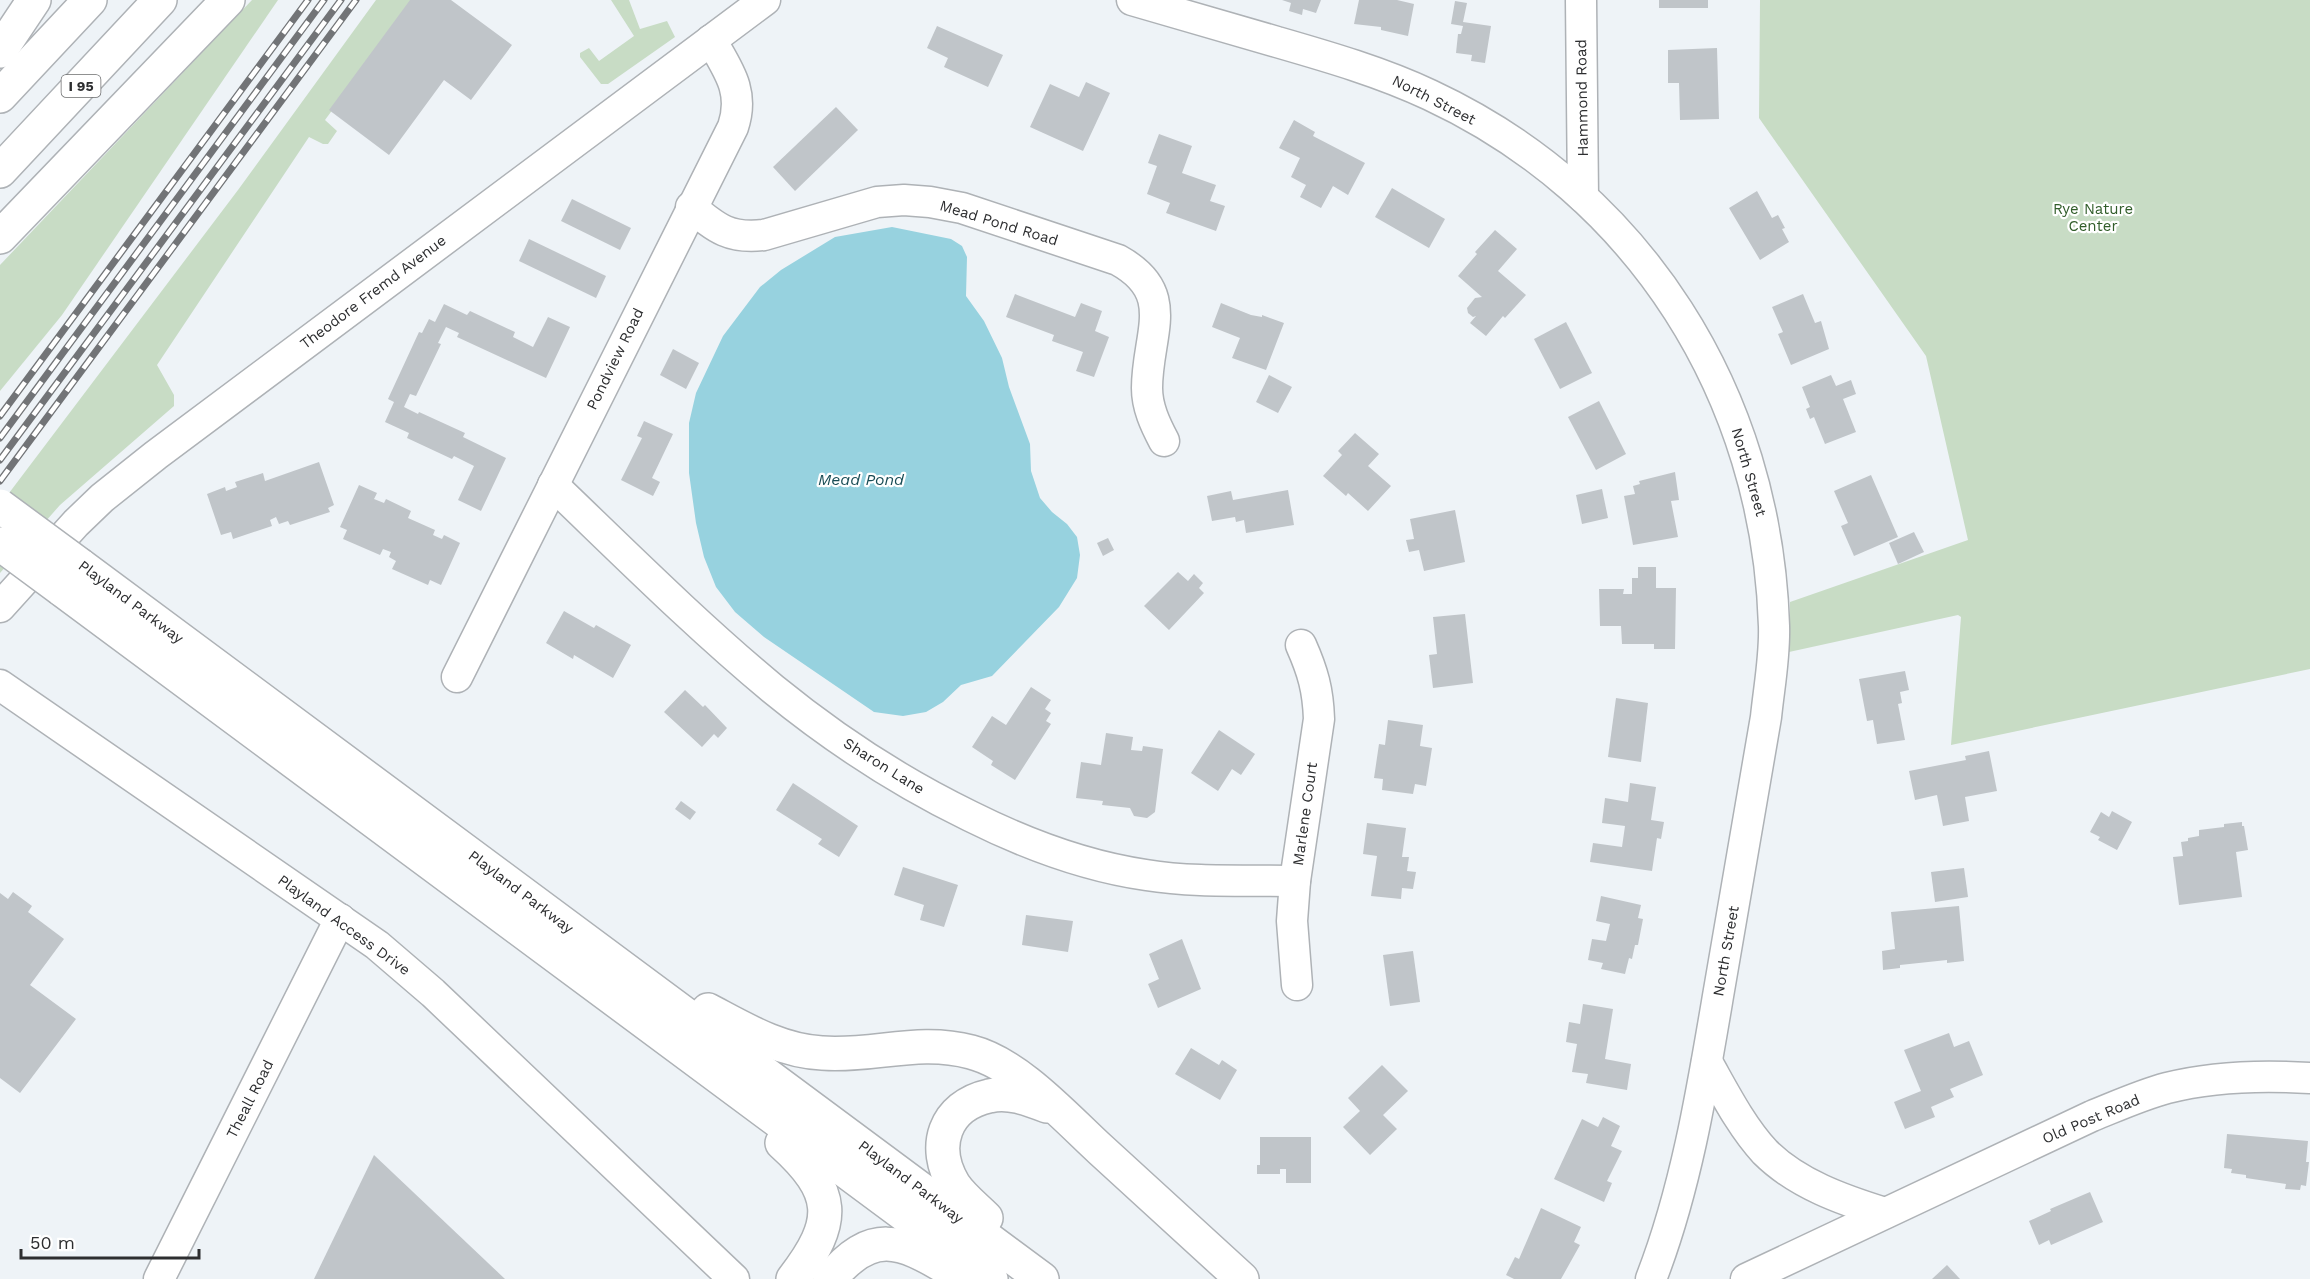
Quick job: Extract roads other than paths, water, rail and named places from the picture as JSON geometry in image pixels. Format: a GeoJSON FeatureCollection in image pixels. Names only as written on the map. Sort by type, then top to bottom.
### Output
{"type":"FeatureCollection","features":[{"type":"Feature","properties":{"kind":"main road"},"geometry":{"type":"LineString","coordinates":[[0,51],[34,0]]}},
{"type":"Feature","properties":{"kind":"main road"},"geometry":{"type":"LineString","coordinates":[[0,96],[90,0]]}},
{"type":"Feature","properties":{"kind":"main road","name":"I 95"},"geometry":{"type":"LineString","coordinates":[[0,171],[160,0]]}},
{"type":"Feature","properties":{"kind":"main road"},"geometry":{"type":"LineString","coordinates":[[0,237],[228,0]]}},
{"type":"Feature","properties":{"kind":"main road","name":"Playland Parkway"},"geometry":{"type":"LineString","coordinates":[[0,506],[71,577],[651,1025],[991,1279]]}},
{"type":"Feature","properties":{"kind":"main road","name":"Playland Parkway"},"geometry":{"type":"LineString","coordinates":[[0,544],[71,577],[599,949],[1042,1279]]}},
{"type":"Feature","properties":{"kind":"main road"},"geometry":{"type":"LineString","coordinates":[[599,949],[748,1031],[775,1043],[821,1053],[925,1046],[950,1047],[993,1059],[1013,1071],[1242,1279]]}},
{"type":"Feature","properties":{"kind":"main road"},"geometry":{"type":"LineString","coordinates":[[651,1025],[800,1160],[817,1179],[825,1199],[825,1219],[820,1238],[810,1258],[793,1279]]}},
{"type":"Feature","properties":{"kind":"main road"},"geometry":{"type":"LineString","coordinates":[[1051,1279],[955,1186],[945,1166],[941,1148],[945,1131],[955,1115],[970,1103],[989,1096],[1020,1097],[1058,1111]]}},
{"type":"Feature","properties":{"kind":"main road"},"geometry":{"type":"LineString","coordinates":[[830,1279],[855,1254],[872,1246],[889,1244],[908,1246],[927,1255],[964,1279]]}},
{"type":"Feature","properties":{"kind":"street","name":"Theodore Fremd Avenue"},"geometry":{"type":"LineString","coordinates":[[0,607],[76,523],[102,498],[156,455],[765,0]]}},
{"type":"Feature","properties":{"kind":"street","name":"North Street"},"geometry":{"type":"LineString","coordinates":[[1132,0],[1390,77],[1432,96],[1510,140],[1548,165],[1612,226],[1665,290],[1712,368],[1728,404],[1759,497],[1767,543],[1774,630],[1769,694],[1707,1062],[1678,1200],[1651,1279]]}},
{"type":"Feature","properties":{"kind":"street","name":"Hammond Road"},"geometry":{"type":"LineString","coordinates":[[1581,0],[1583,197]]}},
{"type":"Feature","properties":{"kind":"street","name":"Pondview Road"},"geometry":{"type":"LineString","coordinates":[[458,676],[733,127],[738,112],[737,94],[732,76],[711,40]]}},
{"type":"Feature","properties":{"kind":"street","name":"Mead Pond Road"},"geometry":{"type":"LineString","coordinates":[[691,207],[725,233],[746,237],[764,236],[877,202],[904,200],[930,202],[962,208],[1118,260],[1136,270],[1148,284],[1154,298],[1155,321],[1147,387],[1153,419],[1164,441]]}},
{"type":"Feature","properties":{"kind":"street","name":"Sharon Lane"},"geometry":{"type":"LineString","coordinates":[[553,485],[686,612],[774,690],[857,751],[951,807],[1034,846],[1107,868],[1147,876],[1187,879],[1295,881]]}},
{"type":"Feature","properties":{"kind":"street","name":"Marlene Court"},"geometry":{"type":"LineString","coordinates":[[1297,986],[1292,921],[1295,881],[1319,719],[1318,692],[1311,666],[1301,645]]}},
{"type":"Feature","properties":{"kind":"street","name":"Playland Access Drive"},"geometry":{"type":"LineString","coordinates":[[0,685],[377,945],[433,993],[735,1279]]}},
{"type":"Feature","properties":{"kind":"street","name":"Theall Road"},"geometry":{"type":"LineString","coordinates":[[159,1279],[340,919]]}},
{"type":"Feature","properties":{"kind":"street"},"geometry":{"type":"LineString","coordinates":[[1707,1062],[1733,1108],[1766,1152],[1794,1174],[1824,1191],[1885,1213]]}},
{"type":"Feature","properties":{"kind":"street","name":"Old Post Road"},"geometry":{"type":"LineString","coordinates":[[1746,1279],[2092,1116],[2166,1089],[2205,1080],[2241,1076],[2310,1078]]}},
{"type":"Feature","properties":{"kind":"water","name":"Mead Pond"},"geometry":{"type":"Polygon","coordinates":[[[892,227],[951,239],[962,246],[967,257],[966,296],[984,321],[1002,358],[1009,387],[1030,444],[1031,471],[1040,498],[1077,537],[1080,555],[1077,578],[1059,607],[992,676],[961,685],[943,702],[926,712],[903,716],[874,712],[764,637],[735,612],[716,587],[704,557],[696,523],[689,473],[689,423],[696,393],[723,336],[760,287],[781,270],[835,237],[892,227]]]}},
{"type":"Feature","properties":{"kind":"railway"},"geometry":{"type":"LineString","coordinates":[[0,416],[308,0]]}},
{"type":"Feature","properties":{"kind":"railway"},"geometry":{"type":"LineString","coordinates":[[0,438],[324,0]]}},
{"type":"Feature","properties":{"kind":"railway"},"geometry":{"type":"LineString","coordinates":[[0,460],[341,0]]}},
{"type":"Feature","properties":{"kind":"railway"},"geometry":{"type":"LineString","coordinates":[[0,481],[356,0]]}},
{"type":"Feature","properties":{"kind":"park label","name":"Rye Nature Center"},"geometry":{"type":"Point","coordinates":[2093,218]}}]}
